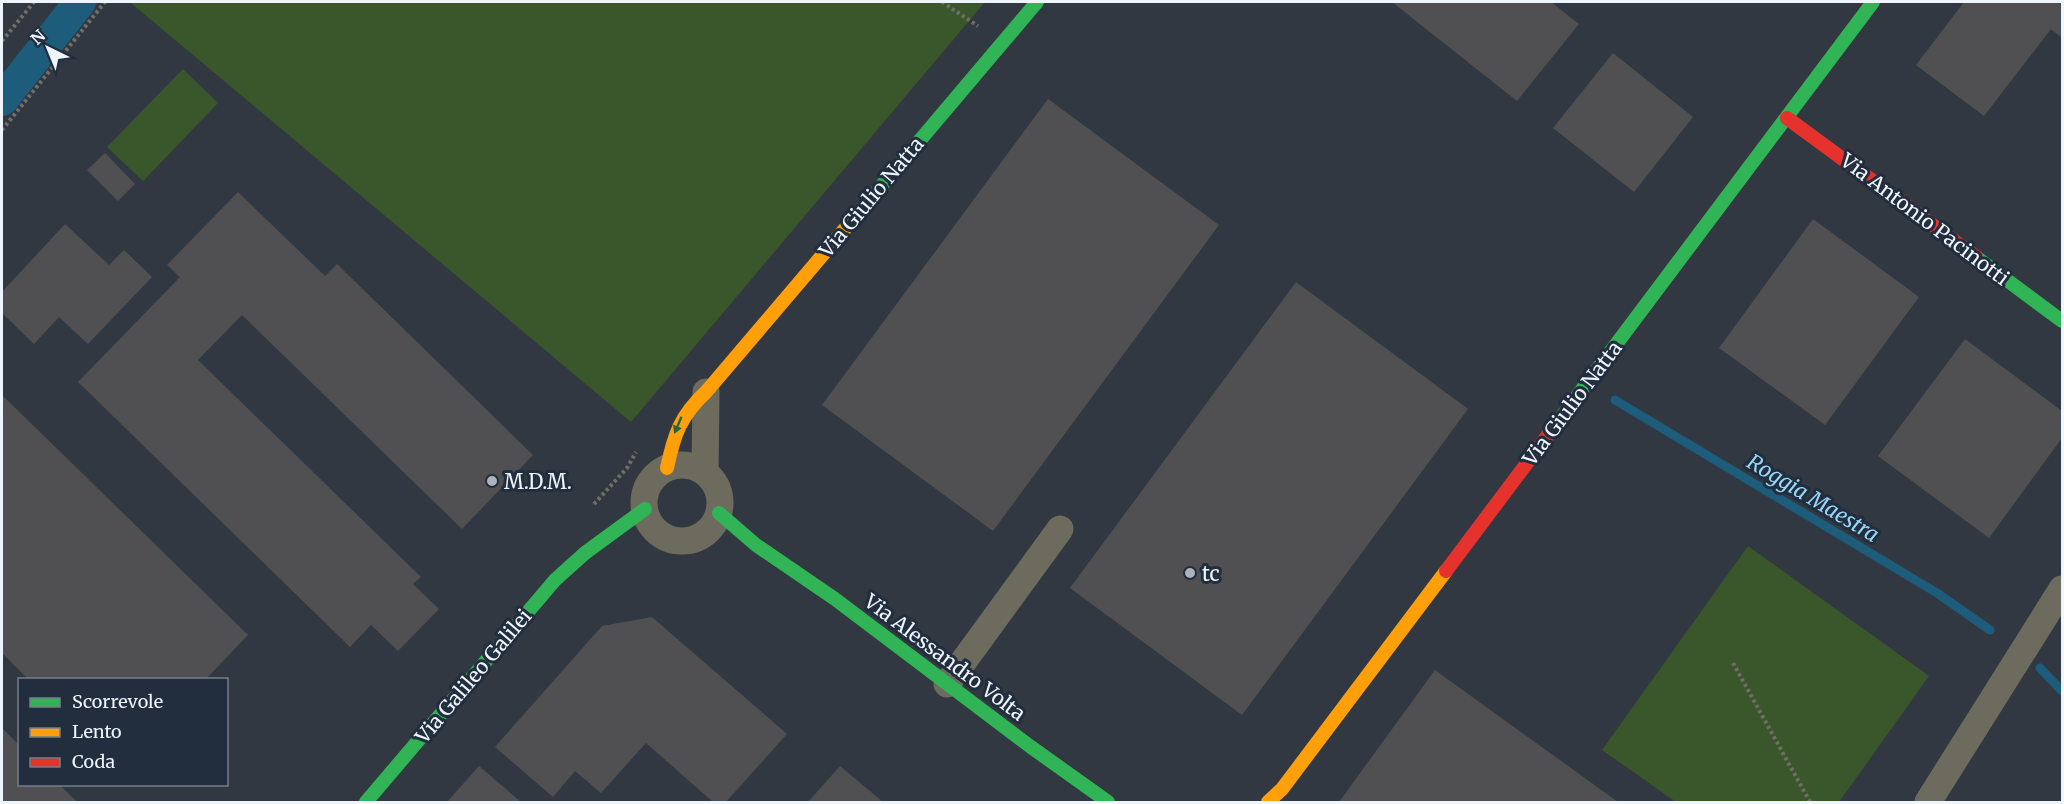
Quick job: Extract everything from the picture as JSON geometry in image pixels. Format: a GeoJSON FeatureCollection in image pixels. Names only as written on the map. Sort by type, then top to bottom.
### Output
{"type":"FeatureCollection","features":[{"type":"Feature","properties":{"kind":"street","name":"Via Giulio Natta"},"geometry":{"type":"LineString","coordinates":[[666,468],[674,436],[682,417],[690,406],[706,392],[1037,2]]}},
{"type":"Feature","properties":{"kind":"street","name":"Via Giulio Natta"},"geometry":{"type":"LineString","coordinates":[[1268,802],[1282,789],[1873,2]]}},
{"type":"Feature","properties":{"kind":"street","name":"Via Antonio Pacinotti"},"geometry":{"type":"LineString","coordinates":[[1787,118],[2062,321]]}},
{"type":"Feature","properties":{"kind":"street"},"geometry":{"type":"LineString","coordinates":[[705,472],[706,392]]}},
{"type":"Feature","properties":{"kind":"street"},"geometry":{"type":"LineString","coordinates":[[679,465],[696,467],[705,472],[712,479],[720,495],[719,513],[711,529],[691,540],[665,537],[649,518],[646,491],[650,483],[658,473],[666,468],[679,465]]}},
{"type":"Feature","properties":{"kind":"street"},"geometry":{"type":"LineString","coordinates":[[719,513],[756,545]]}},
{"type":"Feature","properties":{"kind":"street","name":"Via Galileo Galilei"},"geometry":{"type":"LineString","coordinates":[[366,802],[555,580],[585,553],[649,518]]}},
{"type":"Feature","properties":{"kind":"street"},"geometry":{"type":"LineString","coordinates":[[947,684],[1060,529]]}},
{"type":"Feature","properties":{"kind":"street"},"geometry":{"type":"LineString","coordinates":[[698,538],[756,545]]}},
{"type":"Feature","properties":{"kind":"street","name":"Via Alessandro Volta"},"geometry":{"type":"LineString","coordinates":[[756,545],[835,599],[1031,747],[1108,802]]}},
{"type":"Feature","properties":{"kind":"street"},"geometry":{"type":"LineString","coordinates":[[1928,802],[2062,589]]}},
{"type":"Feature","properties":{"kind":"path"},"geometry":{"type":"LineString","coordinates":[[2,41],[34,2]]}},
{"type":"Feature","properties":{"kind":"path"},"geometry":{"type":"LineString","coordinates":[[2,130],[105,2]]}},
{"type":"Feature","properties":{"kind":"path"},"geometry":{"type":"LineString","coordinates":[[942,2],[983,30]]}},
{"type":"Feature","properties":{"kind":"path"},"geometry":{"type":"LineString","coordinates":[[1733,663],[1810,802]]}},
{"type":"Feature","properties":{"kind":"green space"},"geometry":{"type":"Polygon","coordinates":[[[985,2],[631,422],[131,3],[985,2]]]}},
{"type":"Feature","properties":{"kind":"green space"},"geometry":{"type":"Polygon","coordinates":[[[183,69],[218,103],[143,181],[107,147],[183,69]]]}},
{"type":"Feature","properties":{"kind":"green space"},"geometry":{"type":"Polygon","coordinates":[[[1748,546],[1929,676],[1839,802],[1676,802],[1602,750],[1748,546]]]}},
{"type":"Feature","properties":{"kind":"building"},"geometry":{"type":"Polygon","coordinates":[[[1392,2],[1551,2],[1579,24],[1517,101],[1392,2]]]}},
{"type":"Feature","properties":{"kind":"building"},"geometry":{"type":"Polygon","coordinates":[[[1964,2],[2062,2],[2062,38],[2051,29],[1984,116],[1916,65],[1964,2]]]}},
{"type":"Feature","properties":{"kind":"building"},"geometry":{"type":"Polygon","coordinates":[[[1613,53],[1693,117],[1634,192],[1553,128],[1613,53]]]}},
{"type":"Feature","properties":{"kind":"building"},"geometry":{"type":"Polygon","coordinates":[[[1048,99],[1219,225],[993,531],[822,405],[1048,99]]]}},
{"type":"Feature","properties":{"kind":"building"},"geometry":{"type":"Polygon","coordinates":[[[105,153],[135,184],[118,201],[87,170],[105,153]]]}},
{"type":"Feature","properties":{"kind":"building"},"geometry":{"type":"Polygon","coordinates":[[[238,192],[325,276],[337,264],[533,455],[462,529],[242,315],[198,360],[421,577],[413,584],[439,609],[398,651],[371,625],[350,647],[78,382],[180,277],[167,265],[238,192]]]}},
{"type":"Feature","properties":{"kind":"building"},"geometry":{"type":"Polygon","coordinates":[[[1813,219],[1919,297],[1825,425],[1719,348],[1813,219]]]}},
{"type":"Feature","properties":{"kind":"building"},"geometry":{"type":"Polygon","coordinates":[[[65,224],[109,265],[124,250],[152,277],[88,344],[59,317],[34,344],[2,313],[2,292],[65,224]]]}},
{"type":"Feature","properties":{"kind":"building"},"geometry":{"type":"Polygon","coordinates":[[[1296,282],[1468,409],[1242,715],[1070,588],[1296,282]]]}},
{"type":"Feature","properties":{"kind":"building"},"geometry":{"type":"Polygon","coordinates":[[[1965,339],[2062,411],[2062,438],[1989,538],[1878,456],[1965,339]]]}},
{"type":"Feature","properties":{"kind":"building"},"geometry":{"type":"Polygon","coordinates":[[[2,395],[248,635],[207,678],[27,678],[2,653],[2,395]]]}},
{"type":"Feature","properties":{"kind":"building"},"geometry":{"type":"Polygon","coordinates":[[[652,617],[787,734],[726,802],[713,802],[646,743],[601,793],[575,771],[553,797],[495,747],[602,626],[652,617]]]}},
{"type":"Feature","properties":{"kind":"building"},"geometry":{"type":"Polygon","coordinates":[[[1435,670],[1618,802],[1339,802],[1435,670]]]}},
{"type":"Feature","properties":{"kind":"building"},"geometry":{"type":"Polygon","coordinates":[[[2,728],[18,744],[18,786],[61,786],[77,802],[2,802],[2,728]]]}},
{"type":"Feature","properties":{"kind":"building"},"geometry":{"type":"Polygon","coordinates":[[[479,766],[521,802],[447,802],[479,766]]]}},
{"type":"Feature","properties":{"kind":"building"},"geometry":{"type":"Polygon","coordinates":[[[840,766],[883,802],[808,802],[840,766]]]}},
{"type":"Feature","properties":{"kind":"waterway"},"geometry":{"type":"LineString","coordinates":[[2,100],[80,2]]}},
{"type":"Feature","properties":{"kind":"waterway","name":"Roggia Maestra"},"geometry":{"type":"LineString","coordinates":[[1615,400],[1937,593],[1990,630]]}},
{"type":"Feature","properties":{"kind":"waterway","name":"Roggia Maestra"},"geometry":{"type":"LineString","coordinates":[[2040,668],[2062,691]]}},
{"type":"Feature","properties":{"kind":"traffic: fast"},"geometry":{"type":"LineString","coordinates":[[866,204],[1037,2]]}},
{"type":"Feature","properties":{"kind":"traffic: fast"},"geometry":{"type":"LineString","coordinates":[[1554,427],[1873,2]]}},
{"type":"Feature","properties":{"kind":"traffic: fast"},"geometry":{"type":"LineString","coordinates":[[1976,257],[2062,321]]}},
{"type":"Feature","properties":{"kind":"traffic: fast"},"geometry":{"type":"LineString","coordinates":[[366,802],[555,580],[585,553],[645,509]]}},
{"type":"Feature","properties":{"kind":"traffic: fast"},"geometry":{"type":"LineString","coordinates":[[719,513],[756,545],[835,599],[1031,747],[1108,802]]}},
{"type":"Feature","properties":{"kind":"traffic: slow"},"geometry":{"type":"LineString","coordinates":[[667,468],[679,427],[690,409],[866,204]]}},
{"type":"Feature","properties":{"kind":"traffic: slow"},"geometry":{"type":"LineString","coordinates":[[1268,802],[1282,789],[1446,571]]}},
{"type":"Feature","properties":{"kind":"traffic: jam"},"geometry":{"type":"LineString","coordinates":[[1787,118],[1976,257]]}},
{"type":"Feature","properties":{"kind":"traffic: jam"},"geometry":{"type":"LineString","coordinates":[[1446,571],[1554,427]]}},
{"type":"Feature","properties":{"kind":"place","name":"M.D.M."},"geometry":{"type":"Point","coordinates":[492,481]}},
{"type":"Feature","properties":{"kind":"place","name":"tc"},"geometry":{"type":"Point","coordinates":[1190,573]}}]}
